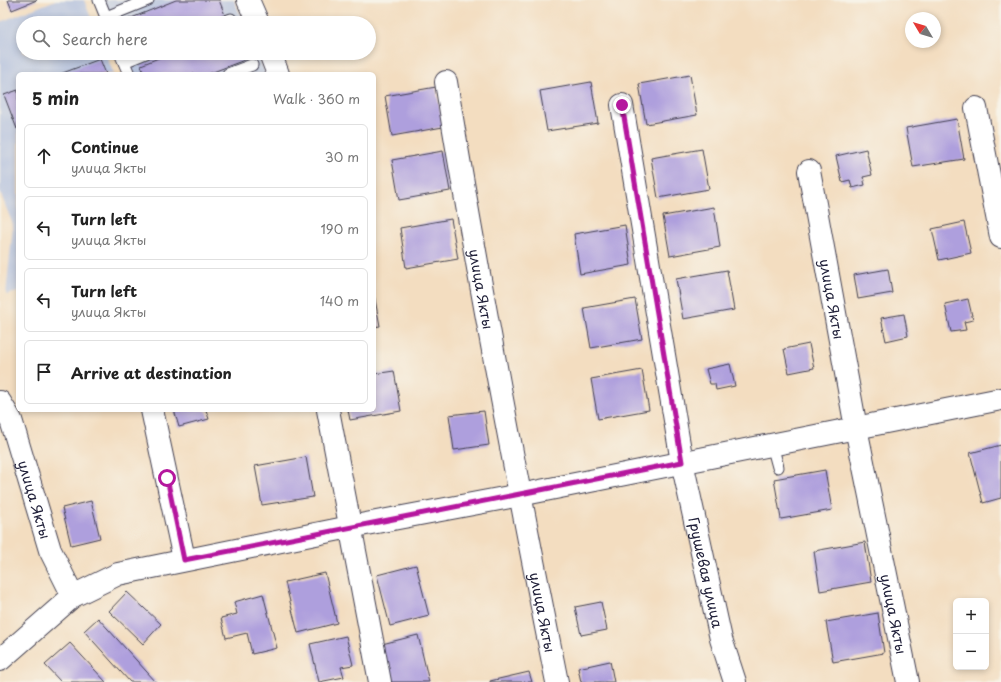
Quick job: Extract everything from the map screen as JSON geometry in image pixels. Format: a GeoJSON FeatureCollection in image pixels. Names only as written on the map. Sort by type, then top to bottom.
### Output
{"type":"FeatureCollection","features":[{"type":"Feature","properties":{"kind":"street"},"geometry":{"type":"LineString","coordinates":[[248,0],[255,16]]}},
{"type":"Feature","properties":{"kind":"street"},"geometry":{"type":"LineString","coordinates":[[273,60],[277,72]]}},
{"type":"Feature","properties":{"kind":"street","name":"улица Якты"},"geometry":{"type":"LineString","coordinates":[[446,82],[466,208],[557,682]]}},
{"type":"Feature","properties":{"kind":"street"},"geometry":{"type":"LineString","coordinates":[[622,105],[682,462]]}},
{"type":"Feature","properties":{"kind":"street"},"geometry":{"type":"LineString","coordinates":[[976,108],[1001,237]]}},
{"type":"Feature","properties":{"kind":"street","name":"улица Якты"},"geometry":{"type":"LineString","coordinates":[[809,171],[856,428],[908,682]]}},
{"type":"Feature","properties":{"kind":"street"},"geometry":{"type":"LineString","coordinates":[[0,660],[73,596],[118,574],[350,526],[520,495],[1001,399]]}},
{"type":"Feature","properties":{"kind":"street","name":"улица Якты"},"geometry":{"type":"LineString","coordinates":[[0,402],[11,420],[50,550],[73,596]]}},
{"type":"Feature","properties":{"kind":"street"},"geometry":{"type":"LineString","coordinates":[[152,412],[184,560]]}},
{"type":"Feature","properties":{"kind":"street"},"geometry":{"type":"LineString","coordinates":[[328,412],[380,682]]}},
{"type":"Feature","properties":{"kind":"street","name":"Грушевая улица"},"geometry":{"type":"LineString","coordinates":[[682,462],[721,639],[736,682]]}},
{"type":"Feature","properties":{"kind":"lane"},"geometry":{"type":"LineString","coordinates":[[99,0],[105,16]]}},
{"type":"Feature","properties":{"kind":"lane"},"geometry":{"type":"LineString","coordinates":[[115,16],[148,0]]}},
{"type":"Feature","properties":{"kind":"lane"},"geometry":{"type":"LineString","coordinates":[[123,60],[128,72]]}},
{"type":"Feature","properties":{"kind":"lane"},"geometry":{"type":"LineString","coordinates":[[233,72],[252,65]]}},
{"type":"Feature","properties":{"kind":"lane"},"geometry":{"type":"LineString","coordinates":[[772,445],[778,467]]}},
{"type":"Feature","properties":{"kind":"shaded area"},"geometry":{"type":"Polygon","coordinates":[[[56,0],[84,0],[90,16],[16,16],[16,60],[108,60],[113,72],[16,72],[16,292],[6,295],[13,225],[0,192],[0,22],[56,0]]]}},
{"type":"Feature","properties":{"kind":"shaded area"},"geometry":{"type":"Polygon","coordinates":[[[102,0],[234,0],[241,16],[109,16],[102,0]]]}},
{"type":"Feature","properties":{"kind":"shaded area"},"geometry":{"type":"Polygon","coordinates":[[[127,60],[260,60],[265,72],[132,72],[127,60]]]}},
{"type":"Feature","properties":{"kind":"building"},"geometry":{"type":"Polygon","coordinates":[[[8,0],[37,0],[12,10],[8,0]]]}},
{"type":"Feature","properties":{"kind":"building"},"geometry":{"type":"Polygon","coordinates":[[[176,0],[219,0],[225,15],[222,16],[136,16],[176,0]]]}},
{"type":"Feature","properties":{"kind":"building"},"geometry":{"type":"Polygon","coordinates":[[[100,60],[105,72],[65,72],[100,60]]]}},
{"type":"Feature","properties":{"kind":"building"},"geometry":{"type":"Polygon","coordinates":[[[154,60],[244,60],[213,72],[143,72],[141,65],[154,60]]]}},
{"type":"Feature","properties":{"kind":"building"},"geometry":{"type":"Polygon","coordinates":[[[690,75],[697,115],[646,124],[639,84],[690,75]]]}},
{"type":"Feature","properties":{"kind":"building"},"geometry":{"type":"Polygon","coordinates":[[[591,82],[598,123],[547,131],[540,91],[591,82]]]}},
{"type":"Feature","properties":{"kind":"building"},"geometry":{"type":"Polygon","coordinates":[[[436,87],[443,127],[392,136],[385,96],[436,87]]]}},
{"type":"Feature","properties":{"kind":"building"},"geometry":{"type":"Polygon","coordinates":[[[16,91],[16,126],[4,95],[16,91]]]}},
{"type":"Feature","properties":{"kind":"building"},"geometry":{"type":"Polygon","coordinates":[[[957,119],[964,159],[913,167],[906,128],[957,119]]]}},
{"type":"Feature","properties":{"kind":"building"},"geometry":{"type":"Polygon","coordinates":[[[702,149],[709,189],[658,198],[651,158],[702,149]]]}},
{"type":"Feature","properties":{"kind":"building"},"geometry":{"type":"Polygon","coordinates":[[[866,149],[872,175],[863,177],[865,185],[852,188],[850,180],[842,182],[836,156],[866,149]]]}},
{"type":"Feature","properties":{"kind":"building"},"geometry":{"type":"Polygon","coordinates":[[[443,151],[450,191],[399,200],[392,160],[443,151]]]}},
{"type":"Feature","properties":{"kind":"building"},"geometry":{"type":"Polygon","coordinates":[[[714,207],[720,247],[670,256],[663,216],[714,207]]]}},
{"type":"Feature","properties":{"kind":"building"},"geometry":{"type":"Polygon","coordinates":[[[451,219],[458,259],[406,268],[400,228],[451,219]]]}},
{"type":"Feature","properties":{"kind":"building"},"geometry":{"type":"Polygon","coordinates":[[[964,222],[971,253],[939,260],[932,229],[964,222]]]}},
{"type":"Feature","properties":{"kind":"building"},"geometry":{"type":"Polygon","coordinates":[[[625,225],[631,265],[580,274],[574,234],[625,225]]]}},
{"type":"Feature","properties":{"kind":"building"},"geometry":{"type":"Polygon","coordinates":[[[888,269],[892,293],[858,299],[854,275],[888,269]]]}},
{"type":"Feature","properties":{"kind":"building"},"geometry":{"type":"Polygon","coordinates":[[[727,270],[734,310],[683,319],[676,279],[727,270]]]}},
{"type":"Feature","properties":{"kind":"building"},"geometry":{"type":"Polygon","coordinates":[[[635,299],[642,339],[591,348],[584,308],[635,299]]]}},
{"type":"Feature","properties":{"kind":"building"},"geometry":{"type":"Polygon","coordinates":[[[968,299],[973,320],[964,322],[966,330],[951,332],[945,304],[968,299]]]}},
{"type":"Feature","properties":{"kind":"building"},"geometry":{"type":"Polygon","coordinates":[[[376,305],[380,326],[376,327],[376,305]]]}},
{"type":"Feature","properties":{"kind":"building"},"geometry":{"type":"Polygon","coordinates":[[[904,314],[908,336],[886,341],[881,318],[904,314]]]}},
{"type":"Feature","properties":{"kind":"building"},"geometry":{"type":"Polygon","coordinates":[[[809,344],[814,368],[789,373],[784,349],[809,344]]]}},
{"type":"Feature","properties":{"kind":"building"},"geometry":{"type":"Polygon","coordinates":[[[730,364],[735,386],[716,390],[715,384],[710,384],[706,369],[730,364]]]}},
{"type":"Feature","properties":{"kind":"building"},"geometry":{"type":"Polygon","coordinates":[[[642,370],[649,410],[598,419],[591,379],[642,370]]]}},
{"type":"Feature","properties":{"kind":"building"},"geometry":{"type":"Polygon","coordinates":[[[394,371],[401,411],[350,420],[348,412],[376,412],[376,374],[394,371]]]}},
{"type":"Feature","properties":{"kind":"building"},"geometry":{"type":"Polygon","coordinates":[[[484,411],[489,445],[454,450],[449,415],[484,411]]]}},
{"type":"Feature","properties":{"kind":"building"},"geometry":{"type":"Polygon","coordinates":[[[175,412],[207,412],[209,419],[179,427],[175,412]]]}},
{"type":"Feature","properties":{"kind":"building"},"geometry":{"type":"Polygon","coordinates":[[[1001,445],[1001,498],[983,503],[970,453],[1001,445]]]}},
{"type":"Feature","properties":{"kind":"building"},"geometry":{"type":"Polygon","coordinates":[[[306,457],[313,497],[262,505],[255,466],[306,457]]]}},
{"type":"Feature","properties":{"kind":"building"},"geometry":{"type":"Polygon","coordinates":[[[825,470],[832,510],[781,519],[774,479],[825,470]]]}},
{"type":"Feature","properties":{"kind":"building"},"geometry":{"type":"Polygon","coordinates":[[[91,501],[100,538],[71,545],[62,508],[91,501]]]}},
{"type":"Feature","properties":{"kind":"building"},"geometry":{"type":"Polygon","coordinates":[[[865,542],[871,582],[820,591],[814,551],[865,542]]]}},
{"type":"Feature","properties":{"kind":"building"},"geometry":{"type":"Polygon","coordinates":[[[416,565],[429,616],[390,626],[377,575],[416,565]]]}},
{"type":"Feature","properties":{"kind":"building"},"geometry":{"type":"Polygon","coordinates":[[[325,573],[337,623],[298,633],[285,582],[325,573]]]}},
{"type":"Feature","properties":{"kind":"building"},"geometry":{"type":"Polygon","coordinates":[[[127,592],[161,624],[143,644],[109,611],[127,592]]]}},
{"type":"Feature","properties":{"kind":"building"},"geometry":{"type":"Polygon","coordinates":[[[263,594],[277,648],[252,654],[247,633],[226,638],[221,618],[237,614],[234,602],[263,594]]]}},
{"type":"Feature","properties":{"kind":"building"},"geometry":{"type":"Polygon","coordinates":[[[601,602],[607,630],[581,635],[575,607],[601,602]]]}},
{"type":"Feature","properties":{"kind":"building"},"geometry":{"type":"Polygon","coordinates":[[[878,613],[884,653],[833,662],[826,622],[878,613]]]}},
{"type":"Feature","properties":{"kind":"building"},"geometry":{"type":"Polygon","coordinates":[[[98,618],[156,682],[130,682],[84,631],[98,618]]]}},
{"type":"Feature","properties":{"kind":"building"},"geometry":{"type":"Polygon","coordinates":[[[418,635],[429,682],[388,682],[378,645],[418,635]]]}},
{"type":"Feature","properties":{"kind":"building"},"geometry":{"type":"Polygon","coordinates":[[[346,636],[353,665],[341,667],[344,677],[319,682],[310,644],[346,636]]]}},
{"type":"Feature","properties":{"kind":"building"},"geometry":{"type":"Polygon","coordinates":[[[70,643],[106,682],[61,682],[45,665],[70,643]]]}},
{"type":"Feature","properties":{"kind":"building"},"geometry":{"type":"Polygon","coordinates":[[[610,661],[614,682],[581,682],[578,668],[610,661]]]}},
{"type":"Feature","properties":{"kind":"building"},"geometry":{"type":"Polygon","coordinates":[[[529,672],[532,682],[490,682],[490,681],[529,672]]]}},
{"type":"Feature","properties":{"kind":"route"},"geometry":{"type":"LineString","coordinates":[[167,478],[184,560],[350,526],[520,495],[682,462],[622,105]]}}]}
